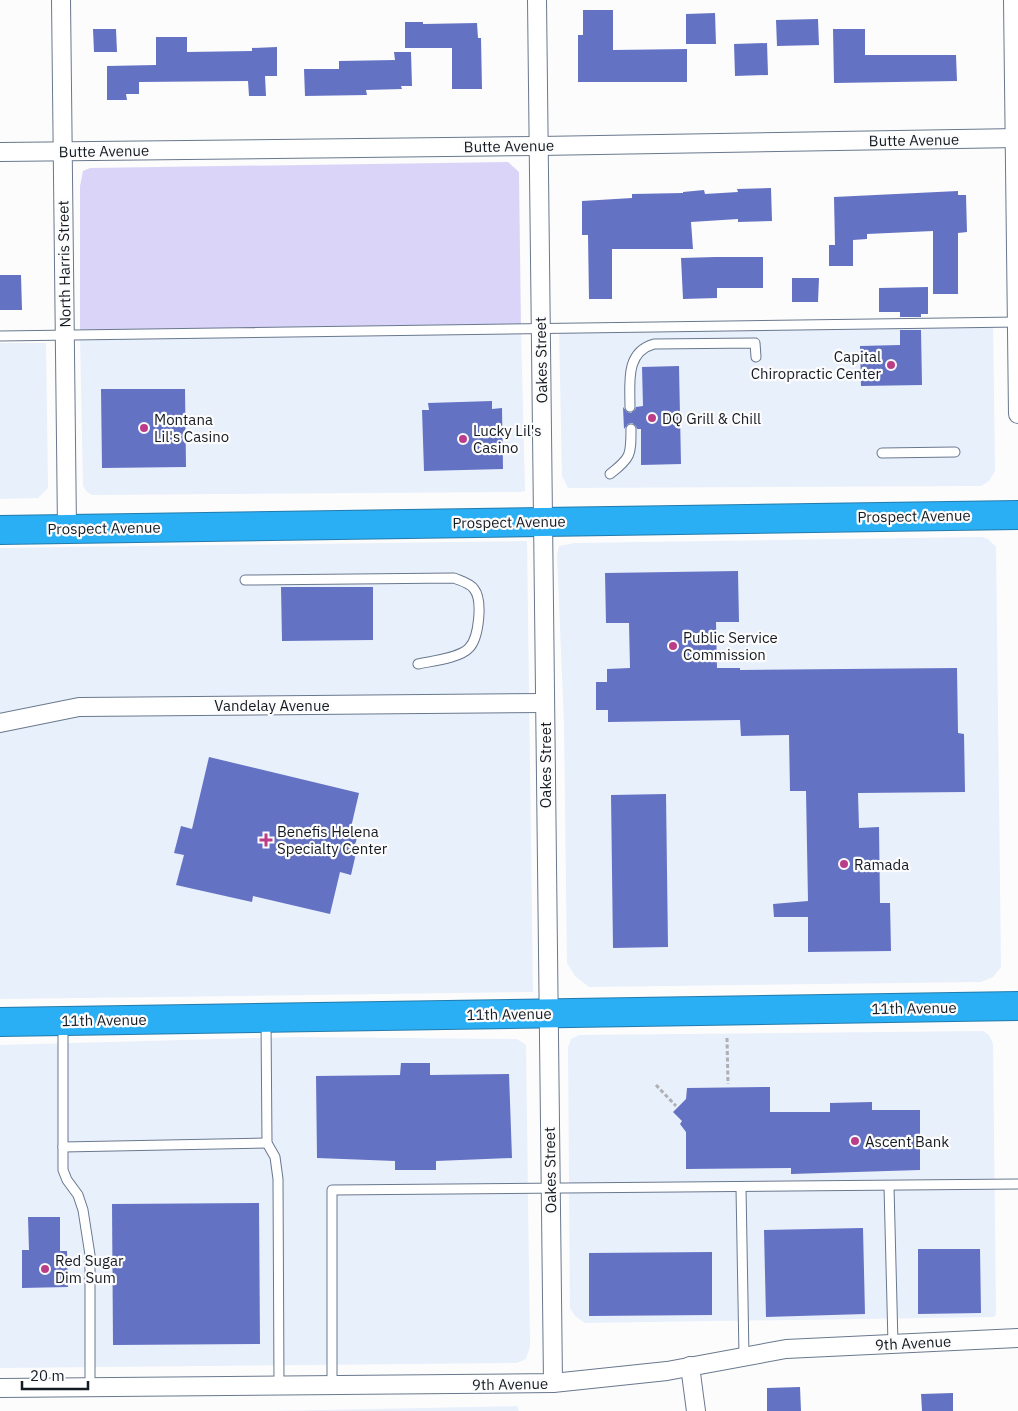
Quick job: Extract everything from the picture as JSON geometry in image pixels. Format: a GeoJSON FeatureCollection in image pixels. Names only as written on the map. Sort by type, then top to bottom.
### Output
{"type":"FeatureCollection","features":[{"type":"Feature","properties":{"kind":"highway","name":"Prospect Avenue"},"geometry":{"type":"LineString","coordinates":[[0,530],[1018,515]]}},
{"type":"Feature","properties":{"kind":"highway","name":"11th Avenue"},"geometry":{"type":"LineString","coordinates":[[0,1022],[1018,1006]]}},
{"type":"Feature","properties":{"kind":"street","name":"North Harris Street"},"geometry":{"type":"LineString","coordinates":[[61,0],[67,529]]}},
{"type":"Feature","properties":{"kind":"street","name":"Oakes Street"},"geometry":{"type":"LineString","coordinates":[[537,0],[553,1383]]}},
{"type":"Feature","properties":{"kind":"street"},"geometry":{"type":"LineString","coordinates":[[1013,0],[1018,414]]}},
{"type":"Feature","properties":{"kind":"street","name":"Butte Avenue"},"geometry":{"type":"LineString","coordinates":[[0,152],[1016,138]]}},
{"type":"Feature","properties":{"kind":"street","name":"Vandelay Avenue"},"geometry":{"type":"LineString","coordinates":[[0,723],[79,707],[545,703]]}},
{"type":"Feature","properties":{"kind":"street","name":"9th Avenue"},"geometry":{"type":"LineString","coordinates":[[0,1388],[553,1383],[667,1371],[786,1349],[1018,1338]]}},
{"type":"Feature","properties":{"kind":"street"},"geometry":{"type":"LineString","coordinates":[[690,1366],[696,1411]]}},
{"type":"Feature","properties":{"kind":"lane"},"geometry":{"type":"LineString","coordinates":[[0,336],[1017,322]]}},
{"type":"Feature","properties":{"kind":"lane"},"geometry":{"type":"LineString","coordinates":[[630,407],[630,368],[635,358],[645,347],[654,344],[755,343],[756,357]]}},
{"type":"Feature","properties":{"kind":"lane"},"geometry":{"type":"LineString","coordinates":[[610,474],[625,462],[631,450],[631,429]]}},
{"type":"Feature","properties":{"kind":"lane"},"geometry":{"type":"LineString","coordinates":[[882,453],[955,452]]}},
{"type":"Feature","properties":{"kind":"lane"},"geometry":{"type":"LineString","coordinates":[[245,580],[454,578],[466,583],[474,589],[479,598],[478,632],[470,648],[459,654],[418,664]]}},
{"type":"Feature","properties":{"kind":"lane"},"geometry":{"type":"LineString","coordinates":[[266,1018],[267,1143],[275,1157],[278,1179],[279,1386]]}},
{"type":"Feature","properties":{"kind":"lane"},"geometry":{"type":"LineString","coordinates":[[63,1021],[63,1170],[81,1202],[90,1255],[90,1388]]}},
{"type":"Feature","properties":{"kind":"lane"},"geometry":{"type":"LineString","coordinates":[[63,1147],[267,1143]]}},
{"type":"Feature","properties":{"kind":"lane"},"geometry":{"type":"LineString","coordinates":[[332,1385],[332,1190],[741,1188],[1018,1184]]}},
{"type":"Feature","properties":{"kind":"lane"},"geometry":{"type":"LineString","coordinates":[[889,1186],[893,1344]]}},
{"type":"Feature","properties":{"kind":"lane"},"geometry":{"type":"LineString","coordinates":[[741,1188],[744,1356]]}},
{"type":"Feature","properties":{"kind":"path"},"geometry":{"type":"LineString","coordinates":[[727,1038],[728,1084]]}},
{"type":"Feature","properties":{"kind":"path"},"geometry":{"type":"LineString","coordinates":[[656,1085],[676,1106]]}},
{"type":"Feature","properties":{"kind":"shaded area"},"geometry":{"type":"Polygon","coordinates":[[[508,162],[519,172],[521,329],[80,334],[80,186],[83,171],[90,168],[508,162]]]}},
{"type":"Feature","properties":{"kind":"shaded area"},"geometry":{"type":"Polygon","coordinates":[[[993,322],[995,471],[989,481],[981,486],[568,488],[562,476],[559,328],[993,322]]]}},
{"type":"Feature","properties":{"kind":"shaded area"},"geometry":{"type":"Polygon","coordinates":[[[521,329],[525,491],[92,495],[83,486],[80,334],[521,329]]]}},
{"type":"Feature","properties":{"kind":"shaded area"},"geometry":{"type":"Polygon","coordinates":[[[0,343],[46,343],[48,488],[38,498],[0,499],[0,343]]]}},
{"type":"Feature","properties":{"kind":"shaded area"},"geometry":{"type":"Polygon","coordinates":[[[982,537],[988,539],[996,547],[1001,967],[993,977],[981,982],[589,987],[575,976],[567,963],[564,724],[557,555],[559,546],[575,543],[982,537]]]}},
{"type":"Feature","properties":{"kind":"shaded area"},"geometry":{"type":"Polygon","coordinates":[[[527,541],[533,992],[0,999],[0,548],[527,541]]]}},
{"type":"Feature","properties":{"kind":"shaded area"},"geometry":{"type":"Polygon","coordinates":[[[983,1031],[989,1035],[993,1044],[996,1314],[994,1317],[585,1323],[575,1316],[570,1308],[568,1047],[571,1039],[579,1035],[983,1031]]]}},
{"type":"Feature","properties":{"kind":"shaded area"},"geometry":{"type":"Polygon","coordinates":[[[296,1037],[517,1039],[526,1045],[530,1347],[526,1359],[517,1363],[0,1368],[0,1045],[296,1037]]]}},
{"type":"Feature","properties":{"kind":"shaded area"},"geometry":{"type":"Polygon","coordinates":[[[517,1406],[519,1411],[273,1411],[517,1406]]]}},
{"type":"Feature","properties":{"kind":"building"},"geometry":{"type":"Polygon","coordinates":[[[583,10],[613,10],[613,50],[687,49],[687,82],[578,82],[578,35],[583,35],[583,10]]]}},
{"type":"Feature","properties":{"kind":"building"},"geometry":{"type":"Polygon","coordinates":[[[715,13],[716,44],[686,44],[686,14],[715,13]]]}},
{"type":"Feature","properties":{"kind":"building"},"geometry":{"type":"Polygon","coordinates":[[[818,19],[819,45],[777,46],[776,20],[818,19]]]}},
{"type":"Feature","properties":{"kind":"building"},"geometry":{"type":"Polygon","coordinates":[[[405,22],[423,22],[423,24],[477,23],[478,38],[481,38],[482,89],[452,89],[452,48],[405,48],[405,22]]]}},
{"type":"Feature","properties":{"kind":"building"},"geometry":{"type":"Polygon","coordinates":[[[93,29],[116,29],[117,52],[94,52],[93,29]]]}},
{"type":"Feature","properties":{"kind":"building"},"geometry":{"type":"Polygon","coordinates":[[[833,29],[865,29],[865,55],[956,55],[957,81],[834,83],[833,29]]]}},
{"type":"Feature","properties":{"kind":"building"},"geometry":{"type":"Polygon","coordinates":[[[156,37],[187,37],[187,52],[252,51],[252,48],[277,47],[277,76],[265,76],[266,96],[249,96],[248,81],[139,82],[139,94],[126,94],[127,100],[107,100],[107,66],[156,65],[156,37]]]}},
{"type":"Feature","properties":{"kind":"building"},"geometry":{"type":"Polygon","coordinates":[[[767,43],[768,75],[735,76],[734,44],[767,43]]]}},
{"type":"Feature","properties":{"kind":"building"},"geometry":{"type":"Polygon","coordinates":[[[394,52],[411,52],[412,86],[401,86],[402,89],[366,90],[367,95],[305,96],[304,69],[339,69],[339,61],[395,60],[394,52]]]}},
{"type":"Feature","properties":{"kind":"building"},"geometry":{"type":"Polygon","coordinates":[[[771,188],[772,221],[738,222],[738,219],[691,222],[693,249],[612,249],[612,299],[589,299],[588,235],[582,235],[582,201],[632,198],[632,194],[683,193],[704,190],[705,194],[738,192],[737,189],[771,188]]]}},
{"type":"Feature","properties":{"kind":"building"},"geometry":{"type":"Polygon","coordinates":[[[958,191],[958,195],[966,195],[967,232],[958,233],[958,294],[933,294],[933,231],[867,234],[867,239],[853,240],[853,266],[829,266],[829,245],[835,245],[834,197],[958,191]]]}},
{"type":"Feature","properties":{"kind":"building"},"geometry":{"type":"Polygon","coordinates":[[[763,257],[763,288],[717,288],[717,298],[683,299],[681,258],[763,257]]]}},
{"type":"Feature","properties":{"kind":"building"},"geometry":{"type":"Polygon","coordinates":[[[0,275],[21,275],[22,310],[0,310],[0,275]]]}},
{"type":"Feature","properties":{"kind":"building"},"geometry":{"type":"Polygon","coordinates":[[[792,278],[819,278],[818,302],[792,302],[792,278]]]}},
{"type":"Feature","properties":{"kind":"building"},"geometry":{"type":"Polygon","coordinates":[[[928,287],[928,314],[921,314],[921,317],[900,317],[900,312],[879,312],[879,288],[928,287]]]}},
{"type":"Feature","properties":{"kind":"building","name":"Capital Chiropractic Center"},"geometry":{"type":"Polygon","coordinates":[[[900,330],[921,330],[922,385],[861,386],[860,346],[900,345],[900,330]]]}},
{"type":"Feature","properties":{"kind":"building","name":"DQ Grill & Chill"},"geometry":{"type":"Polygon","coordinates":[[[679,366],[681,464],[641,465],[641,429],[637,429],[632,423],[628,424],[624,429],[623,407],[627,412],[631,413],[636,407],[643,406],[642,367],[679,366]]]}},
{"type":"Feature","properties":{"kind":"building","name":"Montana Lil's Casino"},"geometry":{"type":"Polygon","coordinates":[[[101,389],[185,389],[186,467],[102,468],[101,389]]]}},
{"type":"Feature","properties":{"kind":"building","name":"Lucky Lil's Casino"},"geometry":{"type":"Polygon","coordinates":[[[492,401],[492,409],[502,408],[503,469],[424,471],[422,410],[429,410],[428,403],[492,401]]]}},
{"type":"Feature","properties":{"kind":"building"},"geometry":{"type":"Polygon","coordinates":[[[738,571],[739,622],[716,622],[717,668],[740,668],[740,670],[957,668],[958,733],[964,734],[965,792],[858,793],[859,828],[879,827],[880,903],[890,903],[891,951],[808,952],[808,917],[774,917],[773,904],[808,901],[806,791],[790,791],[789,735],[741,736],[740,720],[608,722],[608,710],[596,710],[596,682],[607,682],[607,669],[630,668],[629,623],[606,623],[605,573],[738,571]]]}},
{"type":"Feature","properties":{"kind":"building"},"geometry":{"type":"Polygon","coordinates":[[[281,587],[373,587],[373,640],[282,641],[281,587]]]}},
{"type":"Feature","properties":{"kind":"building"},"geometry":{"type":"Polygon","coordinates":[[[209,757],[359,793],[349,836],[357,838],[354,848],[357,849],[351,875],[340,872],[330,914],[253,896],[252,902],[176,885],[184,855],[174,853],[181,826],[192,829],[209,757]]]}},
{"type":"Feature","properties":{"kind":"building"},"geometry":{"type":"Polygon","coordinates":[[[666,794],[668,947],[613,948],[611,795],[666,794]]]}},
{"type":"Feature","properties":{"kind":"building"},"geometry":{"type":"Polygon","coordinates":[[[401,1063],[430,1063],[430,1075],[509,1074],[512,1158],[436,1161],[436,1170],[395,1170],[395,1161],[317,1158],[316,1076],[400,1075],[401,1063]]]}},
{"type":"Feature","properties":{"kind":"building"},"geometry":{"type":"Polygon","coordinates":[[[770,1087],[770,1112],[830,1112],[830,1103],[872,1102],[872,1110],[920,1110],[920,1170],[791,1174],[791,1168],[686,1169],[686,1132],[680,1124],[682,1121],[673,1112],[686,1099],[687,1088],[770,1087]]]}},
{"type":"Feature","properties":{"kind":"building"},"geometry":{"type":"Polygon","coordinates":[[[259,1203],[260,1344],[113,1345],[112,1204],[259,1203]]]}},
{"type":"Feature","properties":{"kind":"building","name":"Red Sugar Dim Sum"},"geometry":{"type":"Polygon","coordinates":[[[28,1217],[60,1217],[60,1251],[67,1251],[68,1287],[22,1288],[22,1250],[29,1250],[28,1217]]]}},
{"type":"Feature","properties":{"kind":"building"},"geometry":{"type":"Polygon","coordinates":[[[863,1228],[865,1314],[766,1317],[764,1230],[863,1228]]]}},
{"type":"Feature","properties":{"kind":"building"},"geometry":{"type":"Polygon","coordinates":[[[918,1249],[980,1249],[981,1313],[918,1314],[918,1249]]]}},
{"type":"Feature","properties":{"kind":"building"},"geometry":{"type":"Polygon","coordinates":[[[712,1252],[712,1315],[589,1316],[589,1253],[712,1252]]]}},
{"type":"Feature","properties":{"kind":"building"},"geometry":{"type":"Polygon","coordinates":[[[800,1387],[801,1411],[767,1411],[767,1388],[800,1387]]]}},
{"type":"Feature","properties":{"kind":"building"},"geometry":{"type":"Polygon","coordinates":[[[953,1393],[953,1411],[922,1411],[921,1394],[953,1393]]]}},
{"type":"Feature","properties":{"kind":"place","name":"Capital Chiropractic Center"},"geometry":{"type":"Point","coordinates":[891,365]}},
{"type":"Feature","properties":{"kind":"place","name":"DQ Grill & Chill"},"geometry":{"type":"Point","coordinates":[652,418]}},
{"type":"Feature","properties":{"kind":"place","name":"Montana Lil's Casino"},"geometry":{"type":"Point","coordinates":[144,428]}},
{"type":"Feature","properties":{"kind":"place","name":"Lucky Lil's Casino"},"geometry":{"type":"Point","coordinates":[463,439]}},
{"type":"Feature","properties":{"kind":"place","name":"Public Service Commission"},"geometry":{"type":"Point","coordinates":[673,646]}},
{"type":"Feature","properties":{"kind":"place","name":"Benefis Helena Specialty Center"},"geometry":{"type":"Point","coordinates":[266,840]}},
{"type":"Feature","properties":{"kind":"place","name":"Ramada"},"geometry":{"type":"Point","coordinates":[844,864]}},
{"type":"Feature","properties":{"kind":"place","name":"Ascent Bank"},"geometry":{"type":"Point","coordinates":[855,1141]}},
{"type":"Feature","properties":{"kind":"place","name":"Red Sugar Dim Sum"},"geometry":{"type":"Point","coordinates":[45,1269]}}]}
